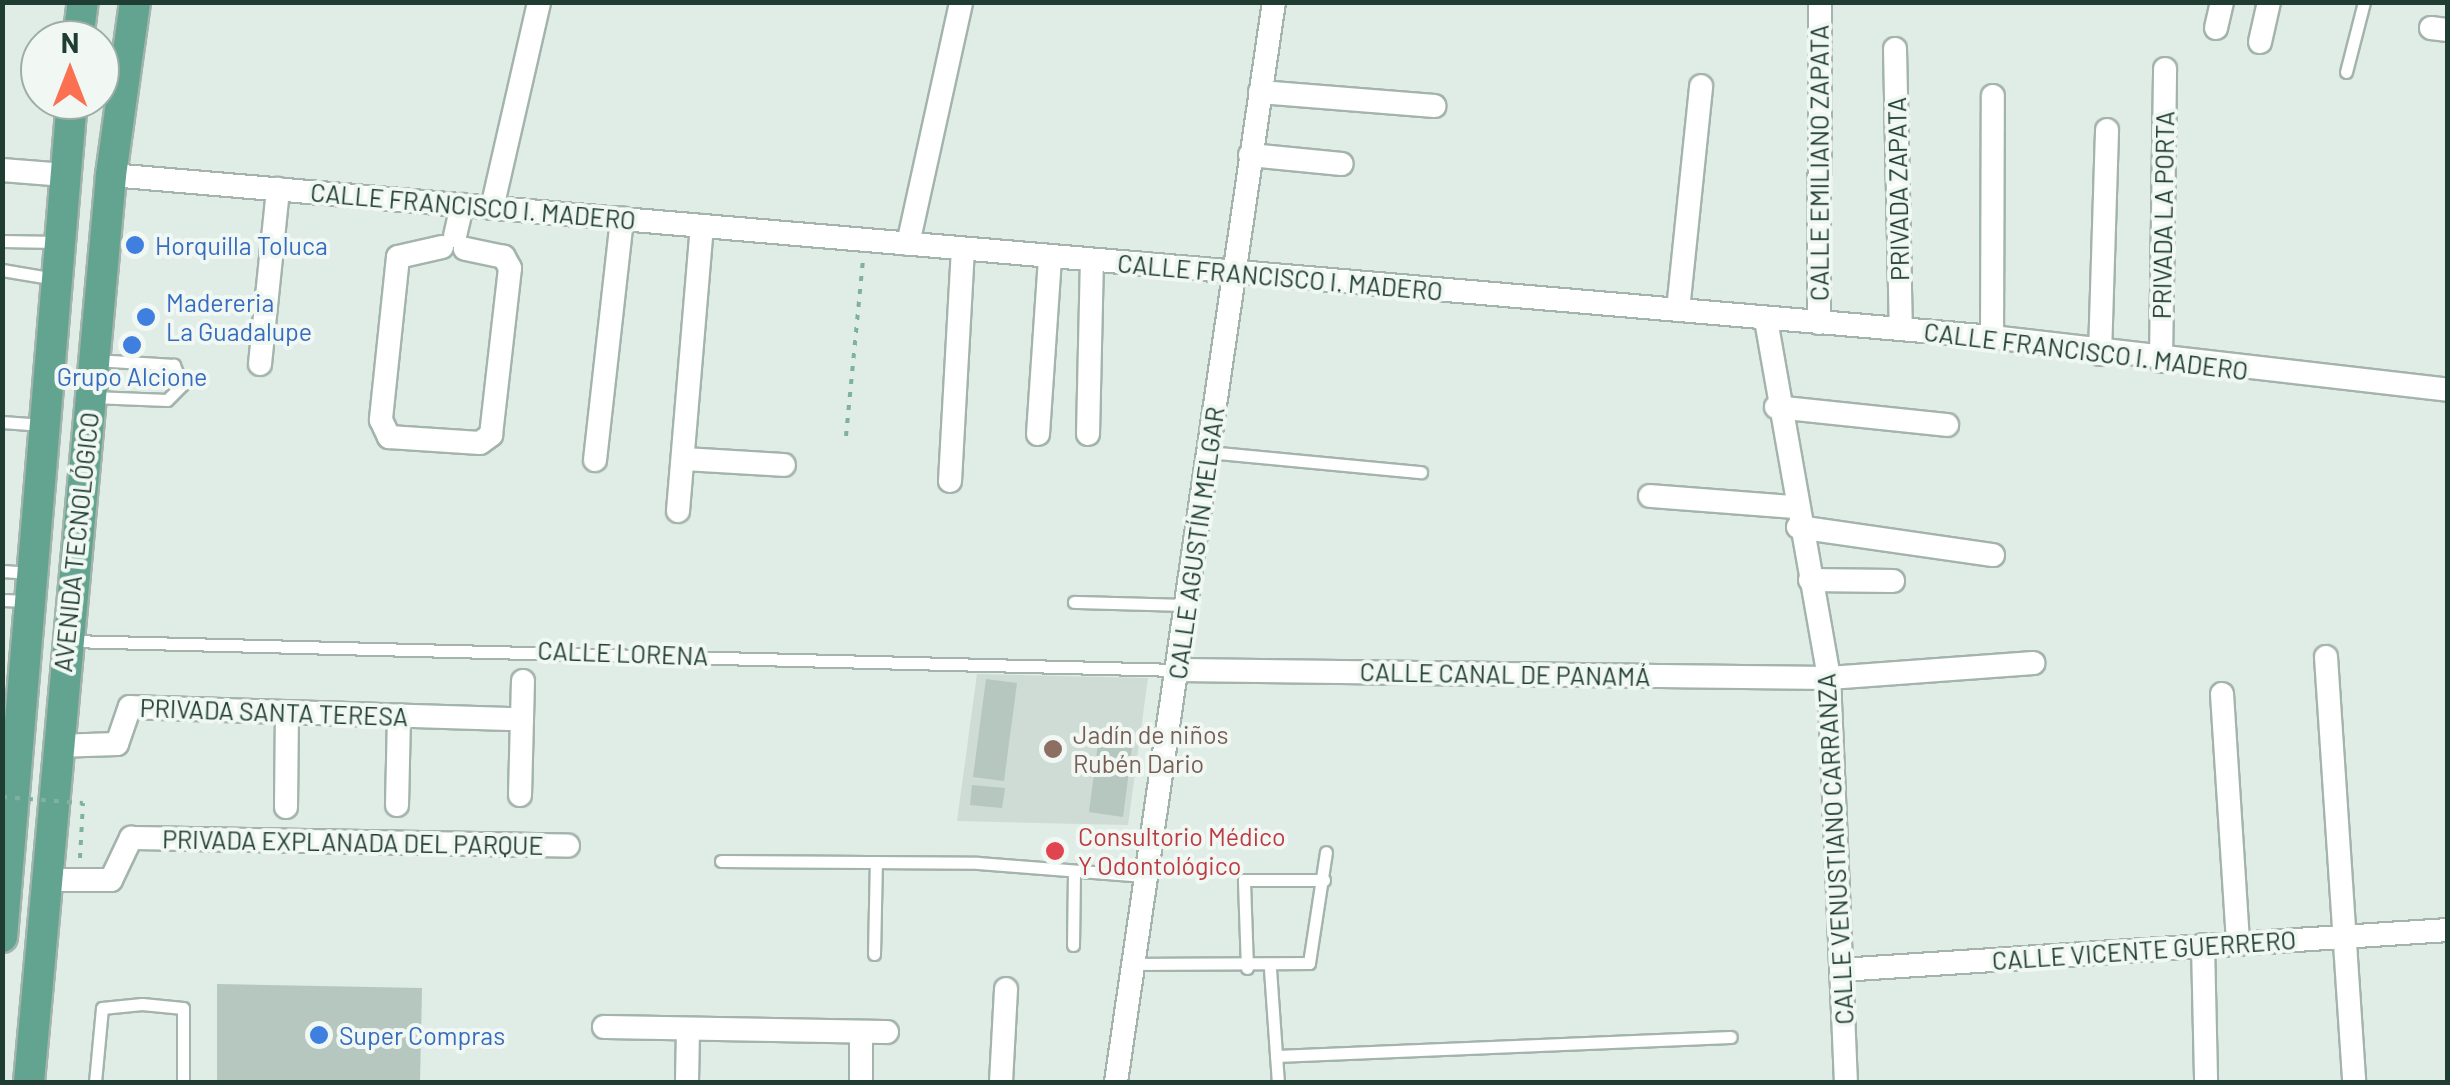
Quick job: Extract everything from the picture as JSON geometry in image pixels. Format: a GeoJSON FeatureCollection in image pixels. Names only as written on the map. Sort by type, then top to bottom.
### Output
{"type":"FeatureCollection","features":[{"type":"Feature","properties":{"kind":"main road","name":"AVENIDA TECNOLÓGICO"},"geometry":{"type":"LineString","coordinates":[[29,1082],[56,746],[111,175],[135,2]]}},
{"type":"Feature","properties":{"kind":"main road","name":"AVENIDA TECNOLÓGICO"},"geometry":{"type":"LineString","coordinates":[[2,937],[16,586],[39,474],[70,120]]}},
{"type":"Feature","properties":{"kind":"main road"},"geometry":{"type":"LineString","coordinates":[[39,474],[82,477]]}},
{"type":"Feature","properties":{"kind":"street"},"geometry":{"type":"LineString","coordinates":[[492,208],[538,2]]}},
{"type":"Feature","properties":{"kind":"street"},"geometry":{"type":"LineString","coordinates":[[908,244],[961,2]]}},
{"type":"Feature","properties":{"kind":"street","name":"CALLE AGUSTÍN MELGAR"},"geometry":{"type":"LineString","coordinates":[[1116,1082],[1144,876],[1180,670],[1232,273],[1274,2]]}},
{"type":"Feature","properties":{"kind":"street","name":"CALLE EMILIANO ZAPATA"},"geometry":{"type":"LineString","coordinates":[[1819,323],[1820,2]]}},
{"type":"Feature","properties":{"kind":"street"},"geometry":{"type":"LineString","coordinates":[[2216,28],[2222,2]]}},
{"type":"Feature","properties":{"kind":"street"},"geometry":{"type":"LineString","coordinates":[[2260,42],[2269,2]]}},
{"type":"Feature","properties":{"kind":"street","name":"PRIVADA ZAPATA"},"geometry":{"type":"LineString","coordinates":[[1895,49],[1900,330]]}},
{"type":"Feature","properties":{"kind":"street","name":"PRIVADA LA PORTA"},"geometry":{"type":"LineString","coordinates":[[2160,361],[2166,69]]}},
{"type":"Feature","properties":{"kind":"street"},"geometry":{"type":"LineString","coordinates":[[1678,310],[1701,86]]}},
{"type":"Feature","properties":{"kind":"street"},"geometry":{"type":"LineString","coordinates":[[1260,92],[1434,106]]}},
{"type":"Feature","properties":{"kind":"street"},"geometry":{"type":"LineString","coordinates":[[1992,338],[1993,96]]}},
{"type":"Feature","properties":{"kind":"street"},"geometry":{"type":"LineString","coordinates":[[2100,354],[2106,130]]}},
{"type":"Feature","properties":{"kind":"street"},"geometry":{"type":"LineString","coordinates":[[1250,155],[1342,164]]}},
{"type":"Feature","properties":{"kind":"street"},"geometry":{"type":"LineString","coordinates":[[2,170],[66,175]]}},
{"type":"Feature","properties":{"kind":"street","name":"CALLE FRANCISCO I. MADERO"},"geometry":{"type":"LineString","coordinates":[[111,175],[1992,338],[2160,361],[2448,390]]}},
{"type":"Feature","properties":{"kind":"street"},"geometry":{"type":"LineString","coordinates":[[260,364],[278,189]]}},
{"type":"Feature","properties":{"kind":"street"},"geometry":{"type":"LineString","coordinates":[[454,244],[462,206]]}},
{"type":"Feature","properties":{"kind":"street"},"geometry":{"type":"LineString","coordinates":[[595,460],[622,219]]}},
{"type":"Feature","properties":{"kind":"street"},"geometry":{"type":"LineString","coordinates":[[678,511],[702,226]]}},
{"type":"Feature","properties":{"kind":"street"},"geometry":{"type":"LineString","coordinates":[[454,244],[509,262],[486,442],[389,436],[380,426],[398,257],[454,244]]}},
{"type":"Feature","properties":{"kind":"street"},"geometry":{"type":"LineString","coordinates":[[950,481],[963,249]]}},
{"type":"Feature","properties":{"kind":"street"},"geometry":{"type":"LineString","coordinates":[[1038,434],[1050,257]]}},
{"type":"Feature","properties":{"kind":"street"},"geometry":{"type":"LineString","coordinates":[[1088,434],[1092,260]]}},
{"type":"Feature","properties":{"kind":"street","name":"CALLE VENUSTIANO CARRANZA"},"geometry":{"type":"LineString","coordinates":[[1766,320],[1776,407],[1829,678],[1846,1082]]}},
{"type":"Feature","properties":{"kind":"street"},"geometry":{"type":"LineString","coordinates":[[1776,407],[1947,425]]}},
{"type":"Feature","properties":{"kind":"street"},"geometry":{"type":"LineString","coordinates":[[682,459],[784,465]]}},
{"type":"Feature","properties":{"kind":"street"},"geometry":{"type":"LineString","coordinates":[[1650,496],[1796,517],[1993,555]]}},
{"type":"Feature","properties":{"kind":"street"},"geometry":{"type":"LineString","coordinates":[[1810,580],[1893,581]]}},
{"type":"Feature","properties":{"kind":"street"},"geometry":{"type":"LineString","coordinates":[[2326,657],[2348,936],[2354,1082]]}},
{"type":"Feature","properties":{"kind":"street","name":"CALLE CANAL DE PANAMÁ"},"geometry":{"type":"LineString","coordinates":[[1180,670],[1829,678],[2033,663]]}},
{"type":"Feature","properties":{"kind":"street"},"geometry":{"type":"LineString","coordinates":[[520,795],[522,681]]}},
{"type":"Feature","properties":{"kind":"street"},"geometry":{"type":"LineString","coordinates":[[2222,694],[2238,943]]}},
{"type":"Feature","properties":{"kind":"street","name":"PRIVADA SANTA TERESA"},"geometry":{"type":"LineString","coordinates":[[56,746],[117,744],[130,708],[522,719]]}},
{"type":"Feature","properties":{"kind":"street"},"geometry":{"type":"LineString","coordinates":[[286,807],[288,712]]}},
{"type":"Feature","properties":{"kind":"street"},"geometry":{"type":"LineString","coordinates":[[397,804],[399,716]]}},
{"type":"Feature","properties":{"kind":"street","name":"PRIVADA EXPLANADA DEL PARQUE"},"geometry":{"type":"LineString","coordinates":[[47,880],[112,880],[131,838],[568,846]]}},
{"type":"Feature","properties":{"kind":"street","name":"CALLE VICENTE GUERRERO"},"geometry":{"type":"LineString","coordinates":[[1841,970],[2448,930]]}},
{"type":"Feature","properties":{"kind":"street"},"geometry":{"type":"LineString","coordinates":[[2204,945],[2206,1082]]}},
{"type":"Feature","properties":{"kind":"street"},"geometry":{"type":"LineString","coordinates":[[1001,1082],[1006,989]]}},
{"type":"Feature","properties":{"kind":"street"},"geometry":{"type":"LineString","coordinates":[[604,1027],[887,1032]]}},
{"type":"Feature","properties":{"kind":"street"},"geometry":{"type":"LineString","coordinates":[[686,1082],[688,1029]]}},
{"type":"Feature","properties":{"kind":"street"},"geometry":{"type":"LineString","coordinates":[[860,1082],[861,1032]]}},
{"type":"Feature","properties":{"kind":"lane"},"geometry":{"type":"LineString","coordinates":[[2346,72],[2364,2]]}},
{"type":"Feature","properties":{"kind":"lane"},"geometry":{"type":"LineString","coordinates":[[2,241],[59,242]]}},
{"type":"Feature","properties":{"kind":"lane"},"geometry":{"type":"LineString","coordinates":[[2,270],[56,279]]}},
{"type":"Feature","properties":{"kind":"lane"},"geometry":{"type":"LineString","coordinates":[[91,397],[166,400],[182,385],[174,365],[95,360]]}},
{"type":"Feature","properties":{"kind":"lane"},"geometry":{"type":"LineString","coordinates":[[2,422],[43,425]]}},
{"type":"Feature","properties":{"kind":"lane"},"geometry":{"type":"LineString","coordinates":[[1208,452],[1421,472]]}},
{"type":"Feature","properties":{"kind":"lane"},"geometry":{"type":"LineString","coordinates":[[1074,602],[1189,605]]}},
{"type":"Feature","properties":{"kind":"lane","name":"CALLE LORENA"},"geometry":{"type":"LineString","coordinates":[[66,640],[1180,670]]}},
{"type":"Feature","properties":{"kind":"lane"},"geometry":{"type":"LineString","coordinates":[[1132,964],[1298,970],[1317,952],[1326,852]]}},
{"type":"Feature","properties":{"kind":"lane"},"geometry":{"type":"LineString","coordinates":[[720,862],[876,862],[1144,876]]}},
{"type":"Feature","properties":{"kind":"lane"},"geometry":{"type":"LineString","coordinates":[[874,954],[876,862]]}},
{"type":"Feature","properties":{"kind":"lane"},"geometry":{"type":"LineString","coordinates":[[1073,945],[1074,875]]}},
{"type":"Feature","properties":{"kind":"lane"},"geometry":{"type":"LineString","coordinates":[[1247,968],[1244,880],[1324,880]]}},
{"type":"Feature","properties":{"kind":"lane"},"geometry":{"type":"LineString","coordinates":[[1270,969],[1278,1082]]}},
{"type":"Feature","properties":{"kind":"lane"},"geometry":{"type":"LineString","coordinates":[[95,1082],[102,1008],[142,1004],[183,1008],[183,1082]]}},
{"type":"Feature","properties":{"kind":"lane"},"geometry":{"type":"LineString","coordinates":[[1276,1056],[1731,1038]]}},
{"type":"Feature","properties":{"kind":"path"},"geometry":{"type":"LineString","coordinates":[[846,436],[866,241]]}},
{"type":"Feature","properties":{"kind":"path"},"geometry":{"type":"LineString","coordinates":[[2,797],[83,803]]}},
{"type":"Feature","properties":{"kind":"shaded area","name":"Jadín de niños Rubén Dario"},"geometry":{"type":"Polygon","coordinates":[[[977,674],[1148,678],[1128,825],[957,821],[977,674]]]}},
{"type":"Feature","properties":{"kind":"building"},"geometry":{"type":"Polygon","coordinates":[[[986,679],[1017,683],[1004,781],[973,777],[986,679]]]}},
{"type":"Feature","properties":{"kind":"building"},"geometry":{"type":"Polygon","coordinates":[[[1099,736],[1133,740],[1123,817],[1089,812],[1099,736]]]}},
{"type":"Feature","properties":{"kind":"building"},"geometry":{"type":"Polygon","coordinates":[[[972,785],[1005,788],[1002,808],[970,805],[972,785]]]}},
{"type":"Feature","properties":{"kind":"building","name":"Super Compras"},"geometry":{"type":"Polygon","coordinates":[[[217,984],[422,988],[420,1082],[217,1082],[217,984]]]}},
{"type":"Feature","properties":{"kind":"place","name":"Horquilla Toluca"},"geometry":{"type":"Point","coordinates":[135,245]}},
{"type":"Feature","properties":{"kind":"place","name":"Madereria La Guadalupe"},"geometry":{"type":"Point","coordinates":[146,317]}},
{"type":"Feature","properties":{"kind":"place","name":"Grupo Alcione"},"geometry":{"type":"Point","coordinates":[132,345]}},
{"type":"Feature","properties":{"kind":"place","name":"Jadín de niños Rubén Dario"},"geometry":{"type":"Point","coordinates":[1053,749]}},
{"type":"Feature","properties":{"kind":"place","name":"Consultorio Médico Y Odontológico"},"geometry":{"type":"Point","coordinates":[1055,851]}},
{"type":"Feature","properties":{"kind":"place","name":"Super Compras"},"geometry":{"type":"Point","coordinates":[319,1035]}}]}
